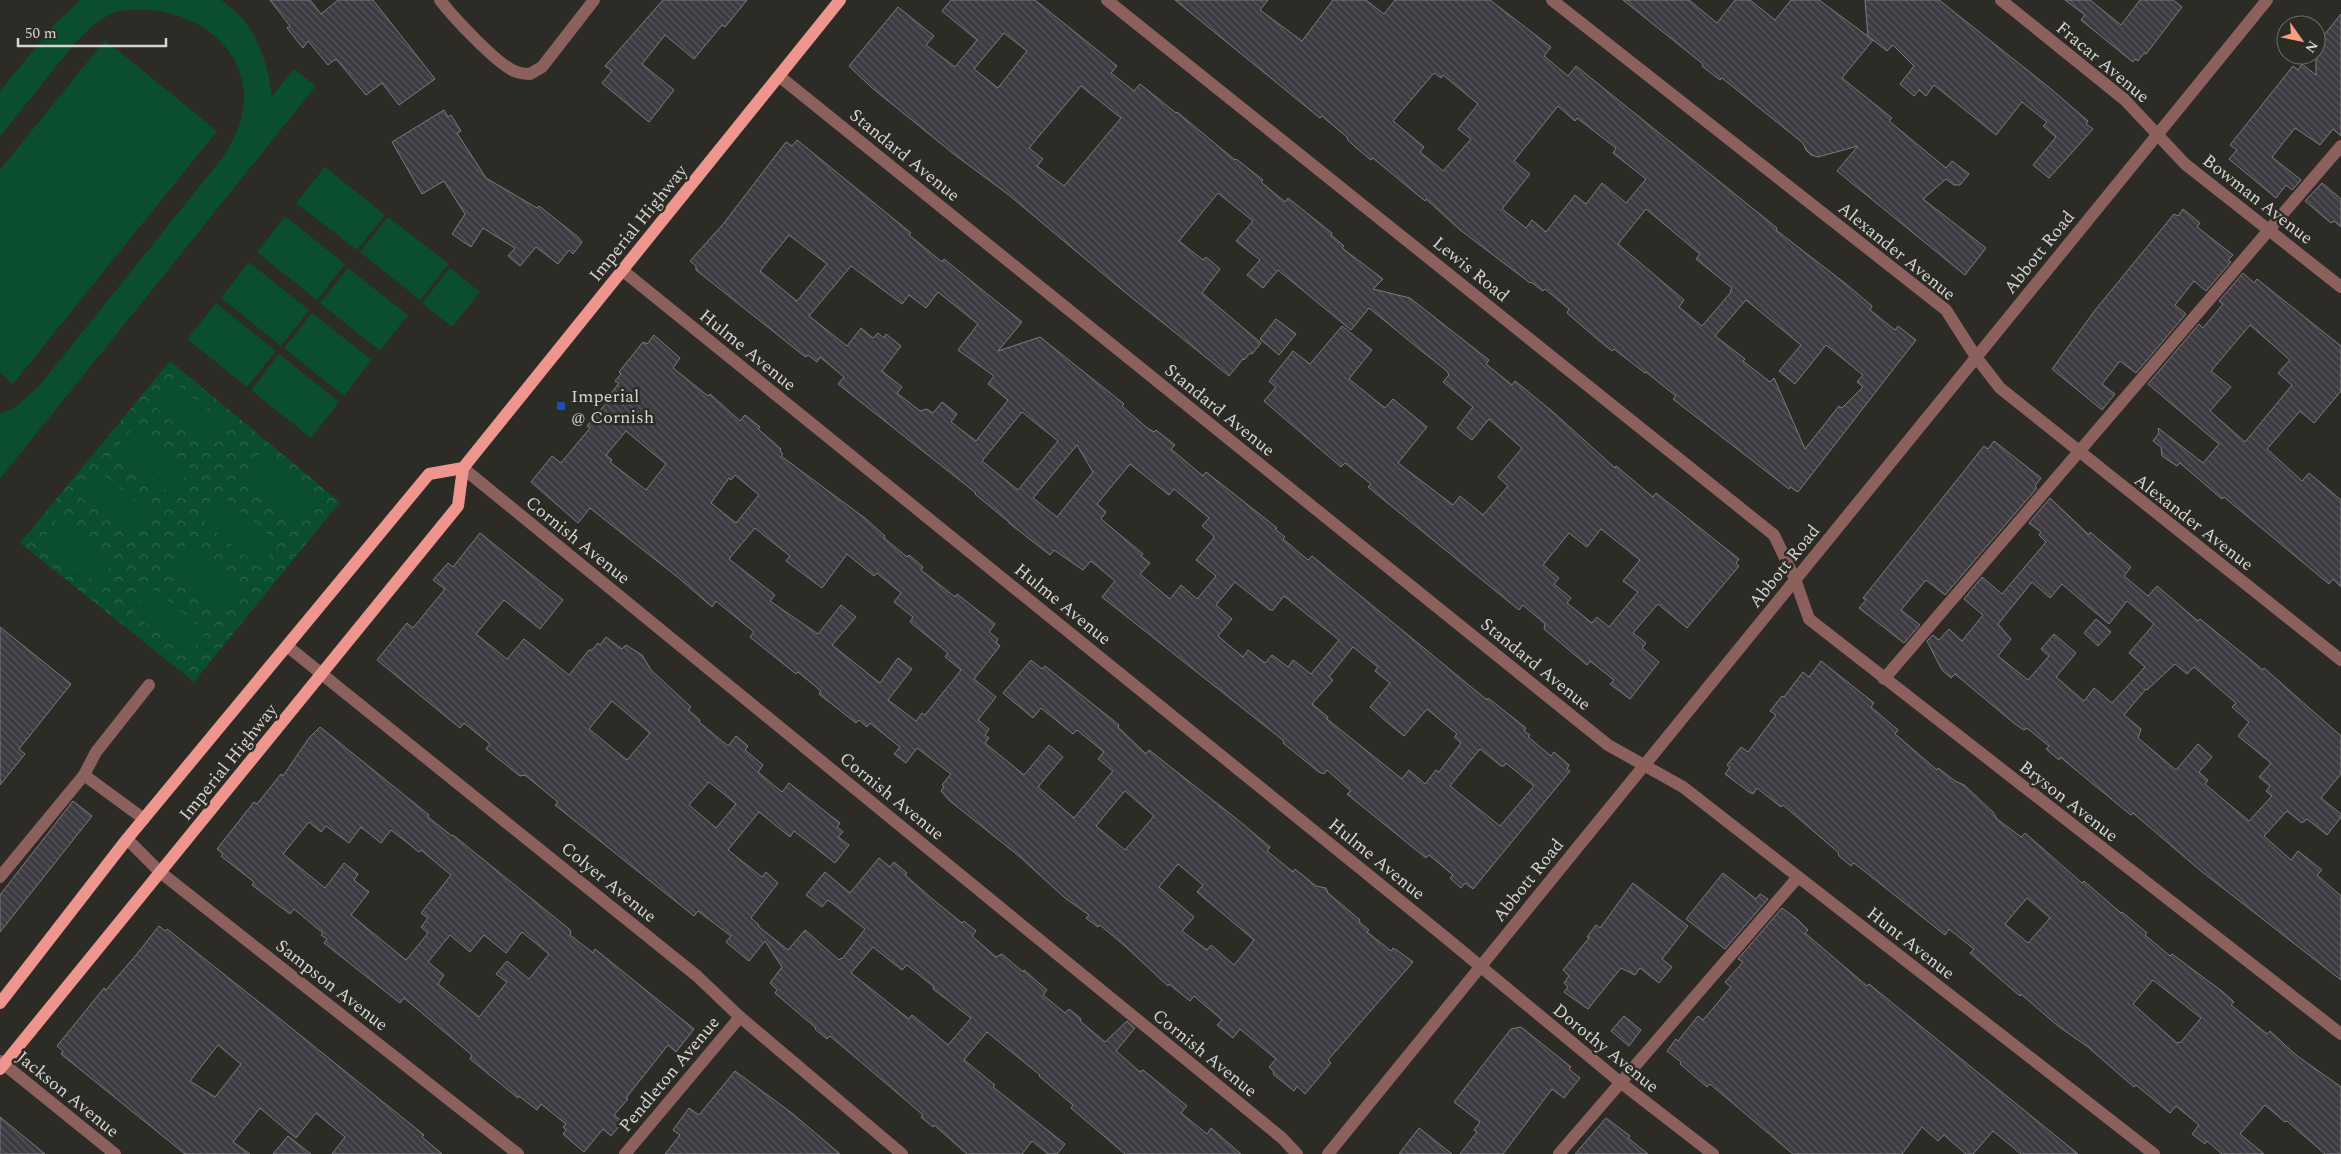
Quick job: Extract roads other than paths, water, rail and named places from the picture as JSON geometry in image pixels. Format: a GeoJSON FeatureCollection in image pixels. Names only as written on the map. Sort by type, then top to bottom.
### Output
{"type":"FeatureCollection","features":[{"type":"Feature","properties":{"kind":"main road","name":"Imperial Highway"},"geometry":{"type":"LineString","coordinates":[[1,1065],[458,506],[463,468],[840,0]]}},
{"type":"Feature","properties":{"kind":"main road","name":"Imperial Highway"},"geometry":{"type":"LineString","coordinates":[[0,1002],[127,839],[428,474],[463,468]]}},
{"type":"Feature","properties":{"kind":"street"},"geometry":{"type":"LineString","coordinates":[[440,0],[496,57],[513,70],[530,74],[542,67],[594,0]]}},
{"type":"Feature","properties":{"kind":"street","name":"Lewis Road"},"geometry":{"type":"LineString","coordinates":[[1108,0],[1774,535],[1796,579]]}},
{"type":"Feature","properties":{"kind":"street","name":"Alexander Avenue"},"geometry":{"type":"LineString","coordinates":[[1552,0],[1946,310],[1976,357],[2000,388],[2341,660]]}},
{"type":"Feature","properties":{"kind":"street","name":"Fracar Avenue"},"geometry":{"type":"LineString","coordinates":[[2001,0],[2125,100],[2158,134]]}},
{"type":"Feature","properties":{"kind":"street","name":"Abbott Road"},"geometry":{"type":"LineString","coordinates":[[1328,1154],[2267,0]]}},
{"type":"Feature","properties":{"kind":"street","name":"Standard Avenue"},"geometry":{"type":"LineString","coordinates":[[779,76],[1608,745],[1643,766]]}},
{"type":"Feature","properties":{"kind":"street","name":"Bowman Avenue"},"geometry":{"type":"LineString","coordinates":[[2158,134],[2185,164],[2341,287]]}},
{"type":"Feature","properties":{"kind":"street"},"geometry":{"type":"LineString","coordinates":[[1884,679],[2077,451],[2341,146]]}},
{"type":"Feature","properties":{"kind":"street","name":"Hulme Avenue"},"geometry":{"type":"LineString","coordinates":[[622,270],[1446,937],[1480,967]]}},
{"type":"Feature","properties":{"kind":"street","name":"Cornish Avenue"},"geometry":{"type":"LineString","coordinates":[[463,468],[1282,1138],[1297,1154]]}},
{"type":"Feature","properties":{"kind":"street","name":"Bryson Avenue"},"geometry":{"type":"LineString","coordinates":[[1796,579],[1809,619],[2341,1034]]}},
{"type":"Feature","properties":{"kind":"street","name":"Colyer Avenue"},"geometry":{"type":"LineString","coordinates":[[287,646],[697,976],[740,1017],[902,1154]]}},
{"type":"Feature","properties":{"kind":"street"},"geometry":{"type":"LineString","coordinates":[[0,876],[84,775],[96,752],[149,686]]}},
{"type":"Feature","properties":{"kind":"street","name":"Hunt Avenue"},"geometry":{"type":"LineString","coordinates":[[1643,766],[1683,787],[2154,1154]]}},
{"type":"Feature","properties":{"kind":"street"},"geometry":{"type":"LineString","coordinates":[[84,775],[144,819]]}},
{"type":"Feature","properties":{"kind":"street","name":"Sampson Avenue"},"geometry":{"type":"LineString","coordinates":[[127,839],[160,872],[518,1154]]}},
{"type":"Feature","properties":{"kind":"street"},"geometry":{"type":"LineString","coordinates":[[1559,1154],[1798,878]]}},
{"type":"Feature","properties":{"kind":"street","name":"Dorothy Avenue"},"geometry":{"type":"LineString","coordinates":[[1480,967],[1620,1082],[1713,1154]]}},
{"type":"Feature","properties":{"kind":"street","name":"Pendleton Avenue"},"geometry":{"type":"LineString","coordinates":[[624,1154],[740,1017]]}},
{"type":"Feature","properties":{"kind":"street","name":"Jackson Avenue"},"geometry":{"type":"LineString","coordinates":[[1,1065],[115,1154]]}},
{"type":"Feature","properties":{"kind":"place","name":"Imperial @ Cornish"},"geometry":{"type":"Point","coordinates":[561,406]}}]}
